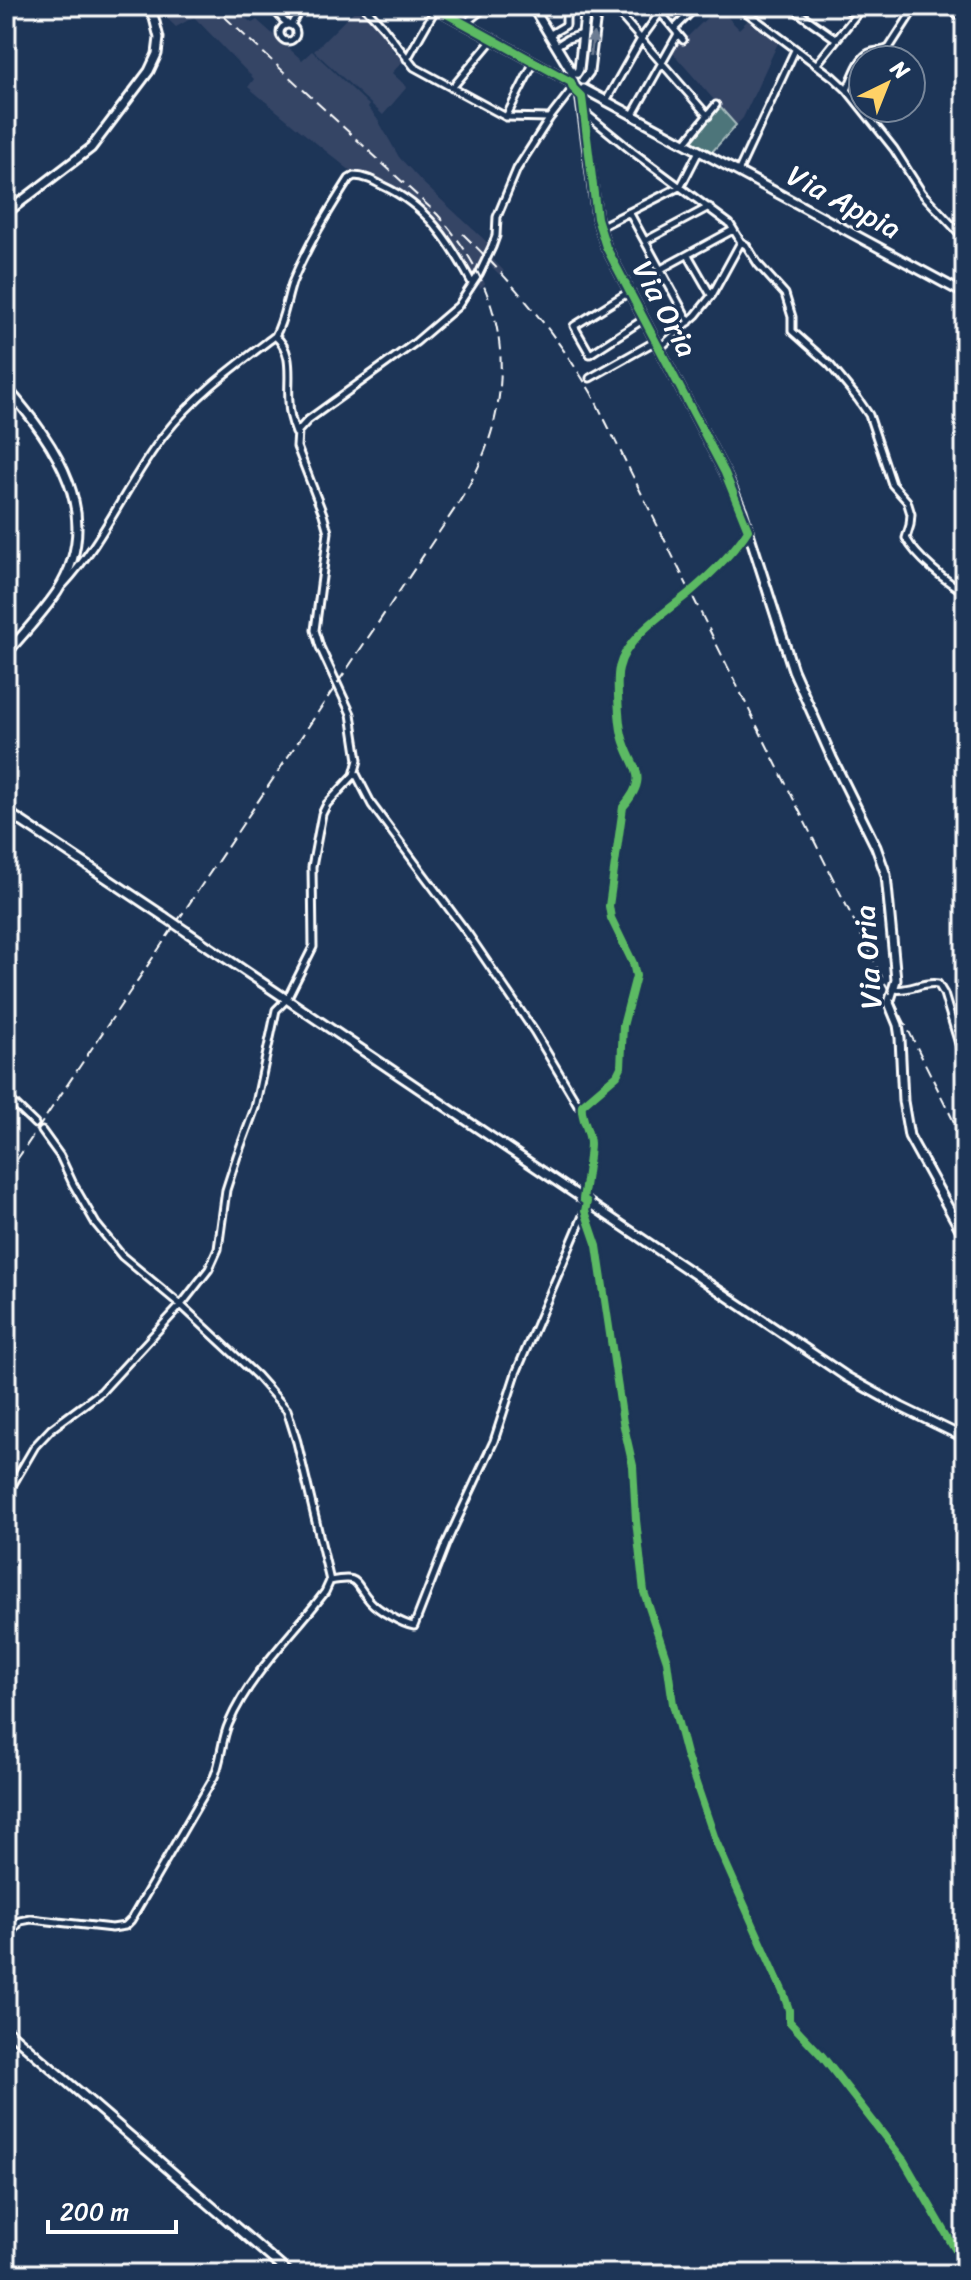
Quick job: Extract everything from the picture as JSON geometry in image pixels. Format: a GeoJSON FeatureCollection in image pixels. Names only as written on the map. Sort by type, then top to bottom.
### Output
{"type":"FeatureCollection","features":[{"type":"Feature","properties":{"kind":"main road"},"geometry":{"type":"LineString","coordinates":[[6,213],[91,148],[149,71],[157,54],[159,38],[154,18],[146,6]]}},
{"type":"Feature","properties":{"kind":"main road"},"geometry":{"type":"LineString","coordinates":[[532,6],[577,85]]}},
{"type":"Feature","properties":{"kind":"main road"},"geometry":{"type":"LineString","coordinates":[[577,85],[585,6]]}},
{"type":"Feature","properties":{"kind":"main road"},"geometry":{"type":"LineString","coordinates":[[577,85],[589,72],[597,6]]}},
{"type":"Feature","properties":{"kind":"main road","name":"Via Appia"},"geometry":{"type":"LineString","coordinates":[[434,7],[965,294]]}},
{"type":"Feature","properties":{"kind":"main road","name":"Via Oria"},"geometry":{"type":"LineString","coordinates":[[577,85],[584,112],[600,227],[609,254],[742,511],[793,670],[876,847],[886,875],[896,980],[889,1003],[899,1030],[903,1101],[909,1136],[965,1238]]}},
{"type":"Feature","properties":{"kind":"main road"},"geometry":{"type":"LineString","coordinates":[[6,387],[59,457],[74,497],[77,525],[74,548],[57,592],[6,654]]}},
{"type":"Feature","properties":{"kind":"main road"},"geometry":{"type":"LineString","coordinates":[[6,811],[847,1377],[965,1440]]}},
{"type":"Feature","properties":{"kind":"main road"},"geometry":{"type":"LineString","coordinates":[[6,2029],[290,2274]]}},
{"type":"Feature","properties":{"kind":"street"},"geometry":{"type":"LineString","coordinates":[[269,6],[278,18],[290,25],[302,6]]}},
{"type":"Feature","properties":{"kind":"street"},"geometry":{"type":"LineString","coordinates":[[364,6],[414,67],[506,117],[549,119]]}},
{"type":"Feature","properties":{"kind":"street"},"geometry":{"type":"LineString","coordinates":[[470,6],[478,13]]}},
{"type":"Feature","properties":{"kind":"street"},"geometry":{"type":"LineString","coordinates":[[464,24],[487,6]]}},
{"type":"Feature","properties":{"kind":"street"},"geometry":{"type":"LineString","coordinates":[[549,35],[566,25],[566,6]]}},
{"type":"Feature","properties":{"kind":"street"},"geometry":{"type":"LineString","coordinates":[[609,6],[708,116]]}},
{"type":"Feature","properties":{"kind":"street"},"geometry":{"type":"LineString","coordinates":[[655,6],[683,40]]}},
{"type":"Feature","properties":{"kind":"street"},"geometry":{"type":"LineString","coordinates":[[606,101],[641,39],[665,6]]}},
{"type":"Feature","properties":{"kind":"street"},"geometry":{"type":"LineString","coordinates":[[632,116],[676,32],[697,6]]}},
{"type":"Feature","properties":{"kind":"street"},"geometry":{"type":"LineString","coordinates":[[738,6],[847,90]]}},
{"type":"Feature","properties":{"kind":"street"},"geometry":{"type":"LineString","coordinates":[[805,6],[799,13],[836,39]]}},
{"type":"Feature","properties":{"kind":"street"},"geometry":{"type":"LineString","coordinates":[[816,65],[856,15],[843,6]]}},
{"type":"Feature","properties":{"kind":"street"},"geometry":{"type":"LineString","coordinates":[[892,44],[914,9],[906,6]]}},
{"type":"Feature","properties":{"kind":"street"},"geometry":{"type":"LineString","coordinates":[[945,6],[965,19]]}},
{"type":"Feature","properties":{"kind":"street"},"geometry":{"type":"LineString","coordinates":[[407,59],[434,7]]}},
{"type":"Feature","properties":{"kind":"street"},"geometry":{"type":"LineString","coordinates":[[555,46],[583,34]]}},
{"type":"Feature","properties":{"kind":"street"},"geometry":{"type":"LineString","coordinates":[[452,88],[493,39]]}},
{"type":"Feature","properties":{"kind":"street"},"geometry":{"type":"LineString","coordinates":[[737,172],[795,50]]}},
{"type":"Feature","properties":{"kind":"street"},"geometry":{"type":"LineString","coordinates":[[506,117],[534,62]]}},
{"type":"Feature","properties":{"kind":"street"},"geometry":{"type":"LineString","coordinates":[[577,85],[549,119],[517,169],[497,217],[492,247],[458,306],[439,324],[300,426],[297,447],[328,532],[315,630],[353,720],[358,753],[356,773],[372,805],[468,934],[534,1031],[581,1110],[588,1130],[590,1144],[585,1211],[597,1246],[621,1408],[633,1466],[644,1592],[667,1661],[673,1704],[686,1754],[715,1839],[783,1992],[789,2021],[822,2056],[904,2161],[965,2266]]}},
{"type":"Feature","properties":{"kind":"street"},"geometry":{"type":"LineString","coordinates":[[684,144],[716,105]]}},
{"type":"Feature","properties":{"kind":"street"},"geometry":{"type":"LineString","coordinates":[[584,112],[730,224],[758,264],[785,294],[792,317],[792,331],[830,365],[869,415],[892,484],[907,501],[911,514],[906,538],[910,547],[952,585],[965,592]]}},
{"type":"Feature","properties":{"kind":"street"},"geometry":{"type":"LineString","coordinates":[[874,124],[922,193],[965,239]]}},
{"type":"Feature","properties":{"kind":"street"},"geometry":{"type":"LineString","coordinates":[[600,227],[681,186],[699,151]]}},
{"type":"Feature","properties":{"kind":"street"},"geometry":{"type":"LineString","coordinates":[[57,592],[104,528],[163,436],[213,383],[275,336],[303,259],[349,179],[354,176],[367,178],[412,202],[436,225],[472,283]]}},
{"type":"Feature","properties":{"kind":"street"},"geometry":{"type":"LineString","coordinates":[[645,241],[709,207]]}},
{"type":"Feature","properties":{"kind":"street"},"geometry":{"type":"LineString","coordinates":[[629,212],[689,322]]}},
{"type":"Feature","properties":{"kind":"street"},"geometry":{"type":"LineString","coordinates":[[661,269],[733,230]]}},
{"type":"Feature","properties":{"kind":"street"},"geometry":{"type":"LineString","coordinates":[[590,378],[658,345],[689,322],[712,295],[741,242]]}},
{"type":"Feature","properties":{"kind":"street"},"geometry":{"type":"LineString","coordinates":[[688,255],[712,295]]}},
{"type":"Feature","properties":{"kind":"street"},"geometry":{"type":"LineString","coordinates":[[630,291],[574,326],[590,354],[644,319]]}},
{"type":"Feature","properties":{"kind":"street"},"geometry":{"type":"LineString","coordinates":[[275,336],[287,349],[290,380],[288,402],[297,434]]}},
{"type":"Feature","properties":{"kind":"street"},"geometry":{"type":"LineString","coordinates":[[581,1110],[582,1105],[617,1075],[621,1067],[623,1026],[636,976],[611,918],[609,906],[623,807],[638,785],[637,768],[622,738],[619,669],[625,654],[642,632],[691,591],[748,530]]}},
{"type":"Feature","properties":{"kind":"street"},"geometry":{"type":"LineString","coordinates":[[6,1496],[35,1446],[51,1429],[101,1392],[181,1305],[209,1269],[218,1249],[226,1190],[255,1108],[276,1010],[287,999],[313,947],[312,867],[322,814],[327,804],[356,773]]}},
{"type":"Feature","properties":{"kind":"street"},"geometry":{"type":"LineString","coordinates":[[894,989],[902,991],[929,982],[938,984],[944,994],[965,1064]]}},
{"type":"Feature","properties":{"kind":"street"},"geometry":{"type":"LineString","coordinates":[[6,1096],[35,1124]]}},
{"type":"Feature","properties":{"kind":"street"},"geometry":{"type":"LineString","coordinates":[[6,1942],[20,1921],[31,1919],[112,1928],[125,1926],[131,1920],[214,1777],[220,1763],[226,1727],[239,1703],[320,1599],[330,1581],[287,1410],[256,1375],[181,1305],[122,1256],[96,1224],[60,1156],[42,1131]]}},
{"type":"Feature","properties":{"kind":"street"},"geometry":{"type":"LineString","coordinates":[[330,1581],[350,1579],[358,1582],[371,1602],[406,1625],[414,1626],[446,1544],[494,1441],[516,1373],[585,1211]]}},
{"type":"Feature","properties":{"kind":"shaded area"},"geometry":{"type":"Polygon","coordinates":[[[154,6],[230,6],[252,23],[257,20],[302,60],[312,51],[369,105],[399,157],[488,243],[485,251],[504,271],[500,275],[488,263],[481,274],[485,284],[480,288],[447,234],[406,194],[356,170],[352,172],[248,87],[254,79],[194,17],[176,27],[154,6]]]}},
{"type":"Feature","properties":{"kind":"shaded area"},"geometry":{"type":"Polygon","coordinates":[[[358,7],[382,31],[388,39],[386,41],[394,48],[392,50],[404,60],[392,73],[407,87],[383,115],[314,51],[358,7]]]}},
{"type":"Feature","properties":{"kind":"shaded area"},"geometry":{"type":"Polygon","coordinates":[[[718,7],[739,29],[750,18],[779,41],[743,118],[736,125],[671,51],[677,40],[682,42],[718,7]]]}},
{"type":"Feature","properties":{"kind":"green space"},"geometry":{"type":"Polygon","coordinates":[[[719,106],[736,125],[712,152],[690,140],[719,106]]]}},
{"type":"Feature","properties":{"kind":"railway"},"geometry":{"type":"LineString","coordinates":[[6,1176],[458,504],[478,467],[492,430],[499,393],[500,355],[495,318],[482,282],[463,247],[437,214],[213,6]]}},
{"type":"Feature","properties":{"kind":"railway"},"geometry":{"type":"LineString","coordinates":[[463,234],[533,310],[592,394],[965,1144]]}},
{"type":"Feature","properties":{"kind":"cycle path"},"geometry":{"type":"LineString","coordinates":[[432,6],[571,82],[582,97],[597,218],[606,247],[725,473],[748,530],[713,571],[638,636],[619,668],[621,729],[638,778],[632,796],[623,807],[609,906],[611,918],[636,976],[623,1026],[621,1067],[617,1075],[582,1105],[590,1144],[583,1199],[587,1202],[585,1211],[597,1246],[623,1422],[633,1466],[644,1592],[667,1661],[673,1704],[686,1754],[715,1839],[783,1992],[789,2021],[822,2056],[904,2161],[965,2266]]}}]}
